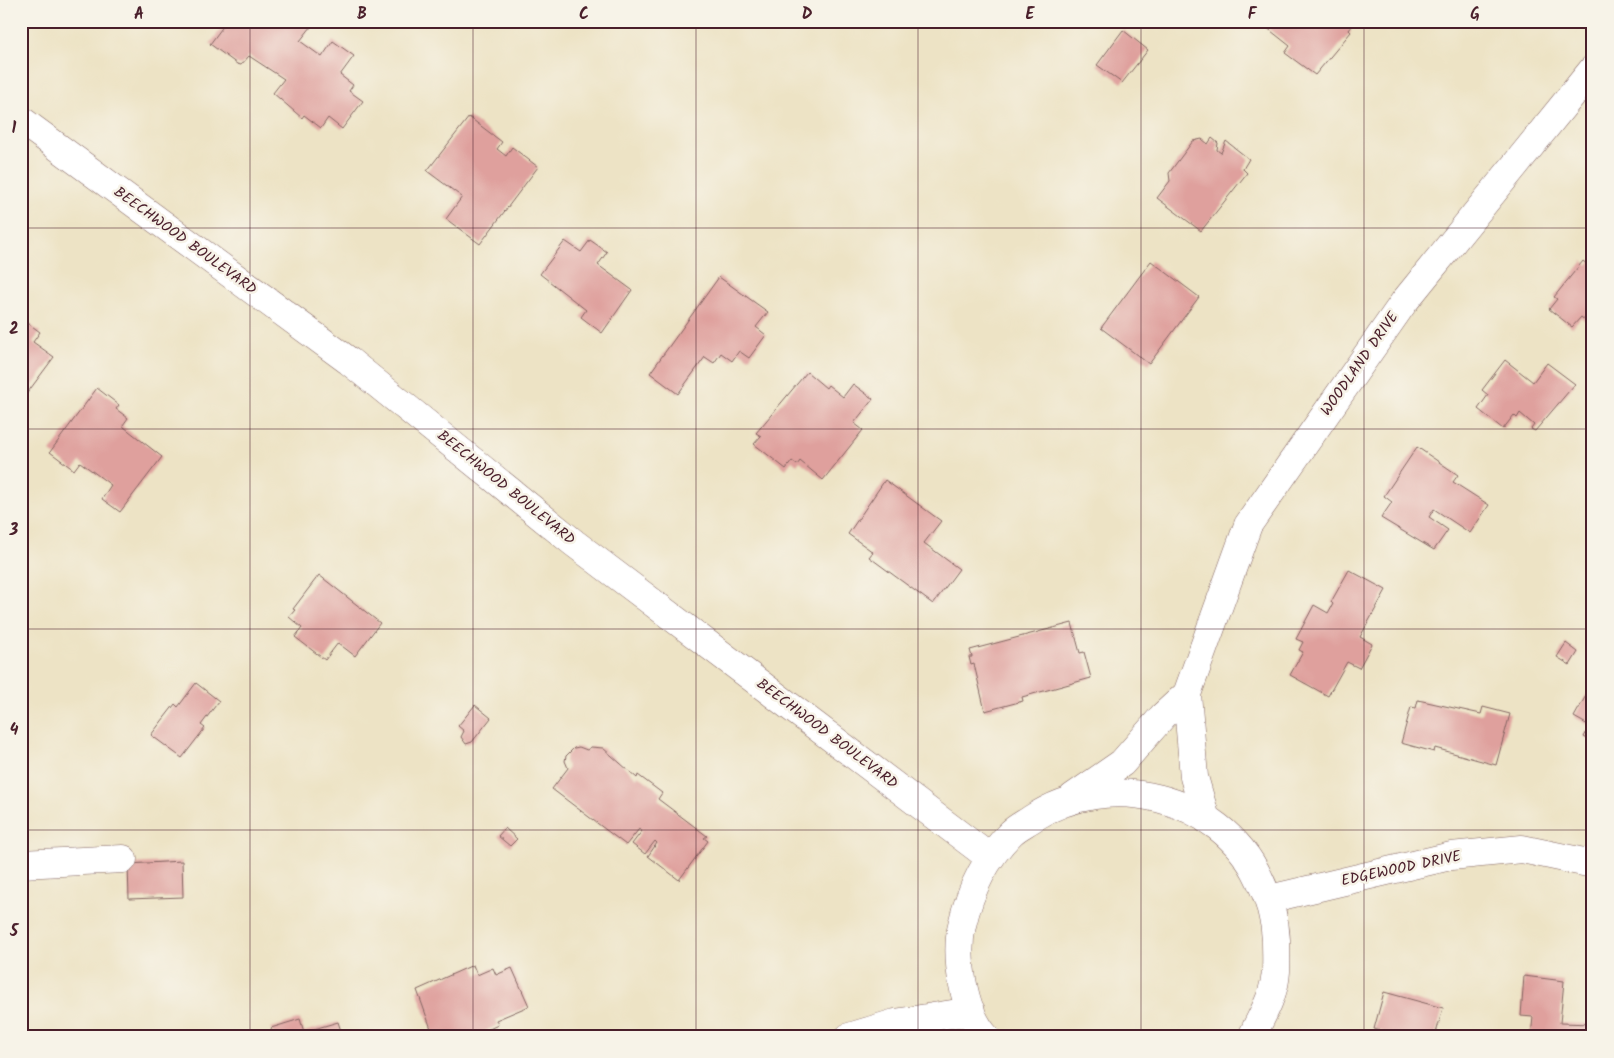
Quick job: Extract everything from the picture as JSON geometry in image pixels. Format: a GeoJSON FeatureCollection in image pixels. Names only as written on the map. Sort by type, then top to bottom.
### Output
{"type":"FeatureCollection","features":[{"type":"Feature","properties":{"kind":"street","name":"WOODLAND DRIVE"},"geometry":{"type":"LineString","coordinates":[[1206,819],[1194,777],[1186,694],[1248,525],[1404,302],[1593,68]]}},
{"type":"Feature","properties":{"kind":"street","name":"BEECHWOOD BOULEVARD"},"geometry":{"type":"LineString","coordinates":[[21,120],[349,361],[574,543],[989,857]]}},
{"type":"Feature","properties":{"kind":"street","name":"WOODLAND DRIVE"},"geometry":{"type":"LineString","coordinates":[[1069,799],[1122,762],[1163,716],[1186,694]]}},
{"type":"Feature","properties":{"kind":"street"},"geometry":{"type":"LineString","coordinates":[[986,1037],[971,1011],[962,981],[960,934],[968,897],[989,857],[1012,832],[1050,807],[1069,799],[1122,792],[1164,799],[1195,811],[1221,829],[1241,849],[1254,867],[1269,899],[1276,925],[1277,969],[1272,993],[1252,1037]]}},
{"type":"Feature","properties":{"kind":"street","name":"EDGEWOOD DRIVE"},"geometry":{"type":"LineString","coordinates":[[1269,899],[1451,856],[1522,849],[1593,864]]}},
{"type":"Feature","properties":{"kind":"street"},"geometry":{"type":"LineString","coordinates":[[21,864],[124,858]]}},
{"type":"Feature","properties":{"kind":"street"},"geometry":{"type":"LineString","coordinates":[[849,1037],[895,1023],[971,1011]]}},
{"type":"Feature","properties":{"kind":"building"},"geometry":{"type":"Polygon","coordinates":[[[227,21],[267,21],[270,24],[272,21],[303,21],[311,27],[300,41],[322,57],[333,41],[354,56],[340,75],[353,85],[349,91],[363,101],[342,129],[328,118],[321,128],[304,115],[302,118],[273,93],[284,79],[249,56],[241,65],[237,64],[210,44],[227,21]]]}},
{"type":"Feature","properties":{"kind":"building"},"geometry":{"type":"Polygon","coordinates":[[[1270,21],[1356,21],[1349,30],[1351,32],[1315,75],[1285,53],[1290,46],[1266,27],[1270,21]]]}},
{"type":"Feature","properties":{"kind":"building"},"geometry":{"type":"Polygon","coordinates":[[[1123,30],[1148,50],[1122,83],[1097,65],[1123,30]]]}},
{"type":"Feature","properties":{"kind":"building"},"geometry":{"type":"Polygon","coordinates":[[[469,117],[502,142],[497,149],[506,156],[512,147],[538,167],[480,244],[446,219],[462,197],[427,171],[469,117]]]}},
{"type":"Feature","properties":{"kind":"building"},"geometry":{"type":"Polygon","coordinates":[[[1212,138],[1218,143],[1217,150],[1221,153],[1226,141],[1249,159],[1243,169],[1247,173],[1201,231],[1157,198],[1170,181],[1169,173],[1193,141],[1202,139],[1208,144],[1212,138]]]}},
{"type":"Feature","properties":{"kind":"building"},"geometry":{"type":"Polygon","coordinates":[[[590,240],[607,252],[598,265],[632,290],[602,333],[581,317],[586,310],[540,274],[565,241],[581,252],[590,240]]]}},
{"type":"Feature","properties":{"kind":"building"},"geometry":{"type":"Polygon","coordinates":[[[1593,259],[1593,327],[1581,317],[1572,327],[1549,309],[1557,299],[1554,297],[1583,261],[1588,265],[1593,259]]]}},
{"type":"Feature","properties":{"kind":"building"},"geometry":{"type":"Polygon","coordinates":[[[1151,261],[1199,297],[1149,364],[1101,328],[1151,261]]]}},
{"type":"Feature","properties":{"kind":"building"},"geometry":{"type":"Polygon","coordinates":[[[719,277],[768,312],[756,327],[766,335],[749,358],[739,351],[732,361],[721,353],[714,363],[705,357],[678,394],[650,373],[719,277]]]}},
{"type":"Feature","properties":{"kind":"building"},"geometry":{"type":"Polygon","coordinates":[[[21,318],[40,332],[33,342],[54,357],[25,396],[21,393],[21,318]]]}},
{"type":"Feature","properties":{"kind":"building"},"geometry":{"type":"Polygon","coordinates":[[[1505,360],[1533,382],[1547,363],[1575,384],[1535,431],[1531,429],[1534,425],[1520,413],[1517,418],[1514,415],[1503,429],[1478,409],[1488,395],[1482,390],[1505,360]]]}},
{"type":"Feature","properties":{"kind":"building"},"geometry":{"type":"Polygon","coordinates":[[[807,372],[826,388],[828,385],[843,397],[853,384],[873,399],[854,423],[863,430],[823,480],[800,461],[797,465],[792,461],[786,469],[754,444],[761,436],[756,433],[807,372]]]}},
{"type":"Feature","properties":{"kind":"building"},"geometry":{"type":"Polygon","coordinates":[[[97,388],[119,405],[116,409],[128,418],[123,425],[124,427],[162,457],[120,512],[102,499],[111,485],[80,462],[74,470],[50,452],[97,388]]]}},
{"type":"Feature","properties":{"kind":"building"},"geometry":{"type":"Polygon","coordinates":[[[1417,447],[1458,475],[1453,482],[1489,505],[1470,533],[1434,509],[1429,517],[1448,530],[1434,550],[1381,518],[1392,502],[1384,496],[1417,447]]]}},
{"type":"Feature","properties":{"kind":"building"},"geometry":{"type":"Polygon","coordinates":[[[885,480],[941,521],[924,543],[959,569],[933,604],[869,557],[873,552],[848,534],[885,480]]]}},
{"type":"Feature","properties":{"kind":"building"},"geometry":{"type":"Polygon","coordinates":[[[1349,570],[1386,590],[1360,637],[1372,644],[1359,668],[1347,662],[1328,696],[1290,675],[1303,652],[1299,650],[1303,642],[1296,639],[1314,605],[1328,613],[1333,604],[1331,602],[1349,570]]]}},
{"type":"Feature","properties":{"kind":"building"},"geometry":{"type":"Polygon","coordinates":[[[319,575],[380,623],[355,656],[338,643],[325,660],[295,637],[302,628],[289,617],[319,575]]]}},
{"type":"Feature","properties":{"kind":"building"},"geometry":{"type":"Polygon","coordinates":[[[1072,623],[1080,653],[1084,652],[1091,678],[1022,697],[1023,701],[985,711],[974,664],[971,665],[969,657],[972,657],[970,650],[1072,623]]]}},
{"type":"Feature","properties":{"kind":"building"},"geometry":{"type":"Polygon","coordinates":[[[1566,643],[1578,652],[1570,665],[1557,657],[1566,643]]]}},
{"type":"Feature","properties":{"kind":"building"},"geometry":{"type":"Polygon","coordinates":[[[196,683],[219,701],[201,725],[205,728],[182,758],[151,735],[175,704],[178,707],[196,683]]]}},
{"type":"Feature","properties":{"kind":"building"},"geometry":{"type":"Polygon","coordinates":[[[1588,692],[1593,695],[1593,742],[1584,737],[1590,726],[1574,717],[1588,692]]]}},
{"type":"Feature","properties":{"kind":"building"},"geometry":{"type":"Polygon","coordinates":[[[1418,700],[1481,714],[1483,707],[1510,714],[1496,765],[1435,748],[1434,752],[1401,743],[1411,707],[1416,708],[1418,700]]]}},
{"type":"Feature","properties":{"kind":"building"},"geometry":{"type":"Polygon","coordinates":[[[475,705],[491,718],[472,742],[466,744],[461,737],[464,731],[458,726],[475,705]]]}},
{"type":"Feature","properties":{"kind":"building"},"geometry":{"type":"Polygon","coordinates":[[[579,747],[587,750],[591,747],[603,748],[637,778],[638,775],[662,793],[658,799],[707,836],[704,838],[708,841],[679,880],[648,856],[657,843],[655,841],[645,854],[632,844],[642,831],[639,829],[626,845],[552,789],[568,768],[565,761],[566,756],[574,748],[579,747]]]}},
{"type":"Feature","properties":{"kind":"building"},"geometry":{"type":"Polygon","coordinates":[[[505,828],[517,839],[510,846],[498,836],[505,828]]]}},
{"type":"Feature","properties":{"kind":"building"},"geometry":{"type":"Polygon","coordinates":[[[182,861],[183,897],[129,899],[128,864],[182,861]]]}},
{"type":"Feature","properties":{"kind":"building"},"geometry":{"type":"Polygon","coordinates":[[[473,965],[477,975],[493,968],[496,975],[512,968],[529,1006],[496,1020],[498,1025],[472,1037],[434,1037],[417,990],[473,965]]]}},
{"type":"Feature","properties":{"kind":"building"},"geometry":{"type":"Polygon","coordinates":[[[1524,976],[1564,981],[1560,1023],[1593,1024],[1593,1037],[1531,1037],[1533,1017],[1521,1016],[1524,976]]]}},
{"type":"Feature","properties":{"kind":"building"},"geometry":{"type":"Polygon","coordinates":[[[1384,992],[1443,1008],[1435,1037],[1380,1037],[1382,1031],[1374,1029],[1384,992]]]}},
{"type":"Feature","properties":{"kind":"building"},"geometry":{"type":"Polygon","coordinates":[[[300,1019],[304,1032],[338,1022],[343,1037],[274,1037],[271,1028],[300,1019]]]}}]}
